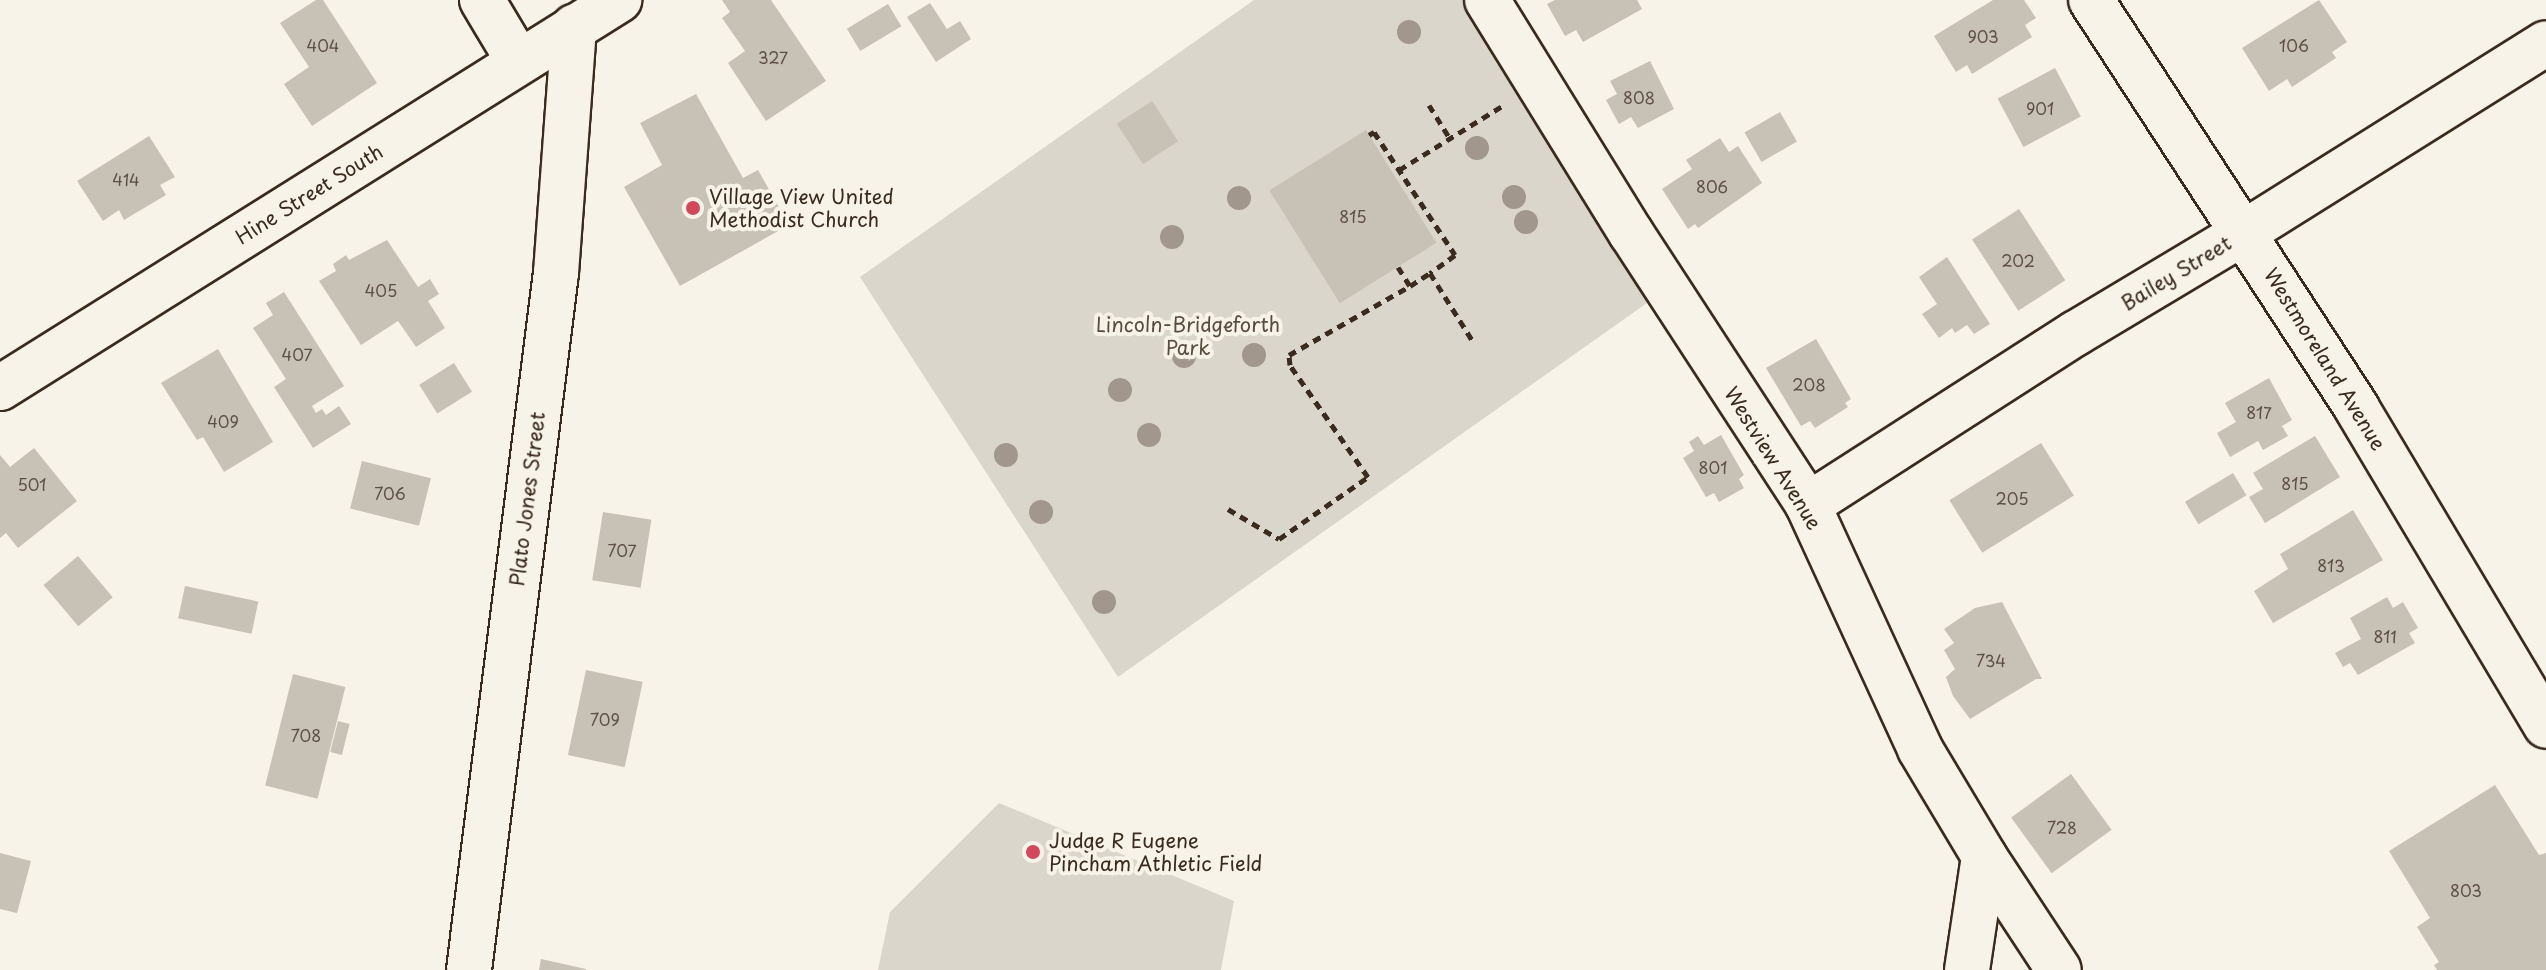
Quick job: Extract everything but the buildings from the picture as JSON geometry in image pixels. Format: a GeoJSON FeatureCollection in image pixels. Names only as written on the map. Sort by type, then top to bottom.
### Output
{"type":"FeatureCollection","features":[{"type":"Feature","properties":{"kind":"street"},"geometry":{"type":"LineString","coordinates":[[482,0],[519,62]]}},
{"type":"Feature","properties":{"kind":"street","name":"Hine Street South"},"geometry":{"type":"LineString","coordinates":[[0,388],[619,0]]}},
{"type":"Feature","properties":{"kind":"street","name":"Westview Avenue"},"geometry":{"type":"LineString","coordinates":[[1487,0],[1753,424],[1808,505],[1920,749],[1984,856],[2059,970]]}},
{"type":"Feature","properties":{"kind":"street","name":"Westmoreland Avenue"},"geometry":{"type":"LineString","coordinates":[[2091,0],[2245,232],[2356,407],[2546,726]]}},
{"type":"Feature","properties":{"kind":"street","name":"Plato Jones Street"},"geometry":{"type":"LineString","coordinates":[[469,970],[556,273],[574,27]]}},
{"type":"Feature","properties":{"kind":"street","name":"Bailey Street"},"geometry":{"type":"LineString","coordinates":[[1808,505],[2076,333],[2245,232],[2546,43]]}},
{"type":"Feature","properties":{"kind":"street"},"geometry":{"type":"LineString","coordinates":[[1967,970],[1984,856]]}},
{"type":"Feature","properties":{"kind":"path"},"geometry":{"type":"LineString","coordinates":[[1399,170],[1538,84]]}},
{"type":"Feature","properties":{"kind":"path"},"geometry":{"type":"LineString","coordinates":[[1429,105],[1449,137]]}},
{"type":"Feature","properties":{"kind":"path"},"geometry":{"type":"LineString","coordinates":[[1228,509],[1279,539],[1368,477],[1290,365],[1289,355],[1410,286],[1455,255],[1374,132],[1369,135]]}},
{"type":"Feature","properties":{"kind":"path"},"geometry":{"type":"LineString","coordinates":[[1398,267],[1410,286]]}},
{"type":"Feature","properties":{"kind":"path"},"geometry":{"type":"LineString","coordinates":[[1430,273],[1472,340]]}},
{"type":"Feature","properties":{"kind":"green space","name":"Lincoln-Bridgeforth Park"},"geometry":{"type":"Polygon","coordinates":[[[1254,0],[1472,0],[1654,298],[1118,677],[860,277],[1254,0]]]}},
{"type":"Feature","properties":{"kind":"green space","name":"Judge R Eugene Pincham Athletic Field"},"geometry":{"type":"Polygon","coordinates":[[[999,803],[1234,901],[1221,970],[878,970],[890,912],[999,803]]]}},
{"type":"Feature","properties":{"kind":"place","name":"Village View United Methodist Church"},"geometry":{"type":"Point","coordinates":[693,208]}},
{"type":"Feature","properties":{"kind":"place","name":"Judge R Eugene Pincham Athletic Field"},"geometry":{"type":"Point","coordinates":[1033,852]}}]}
